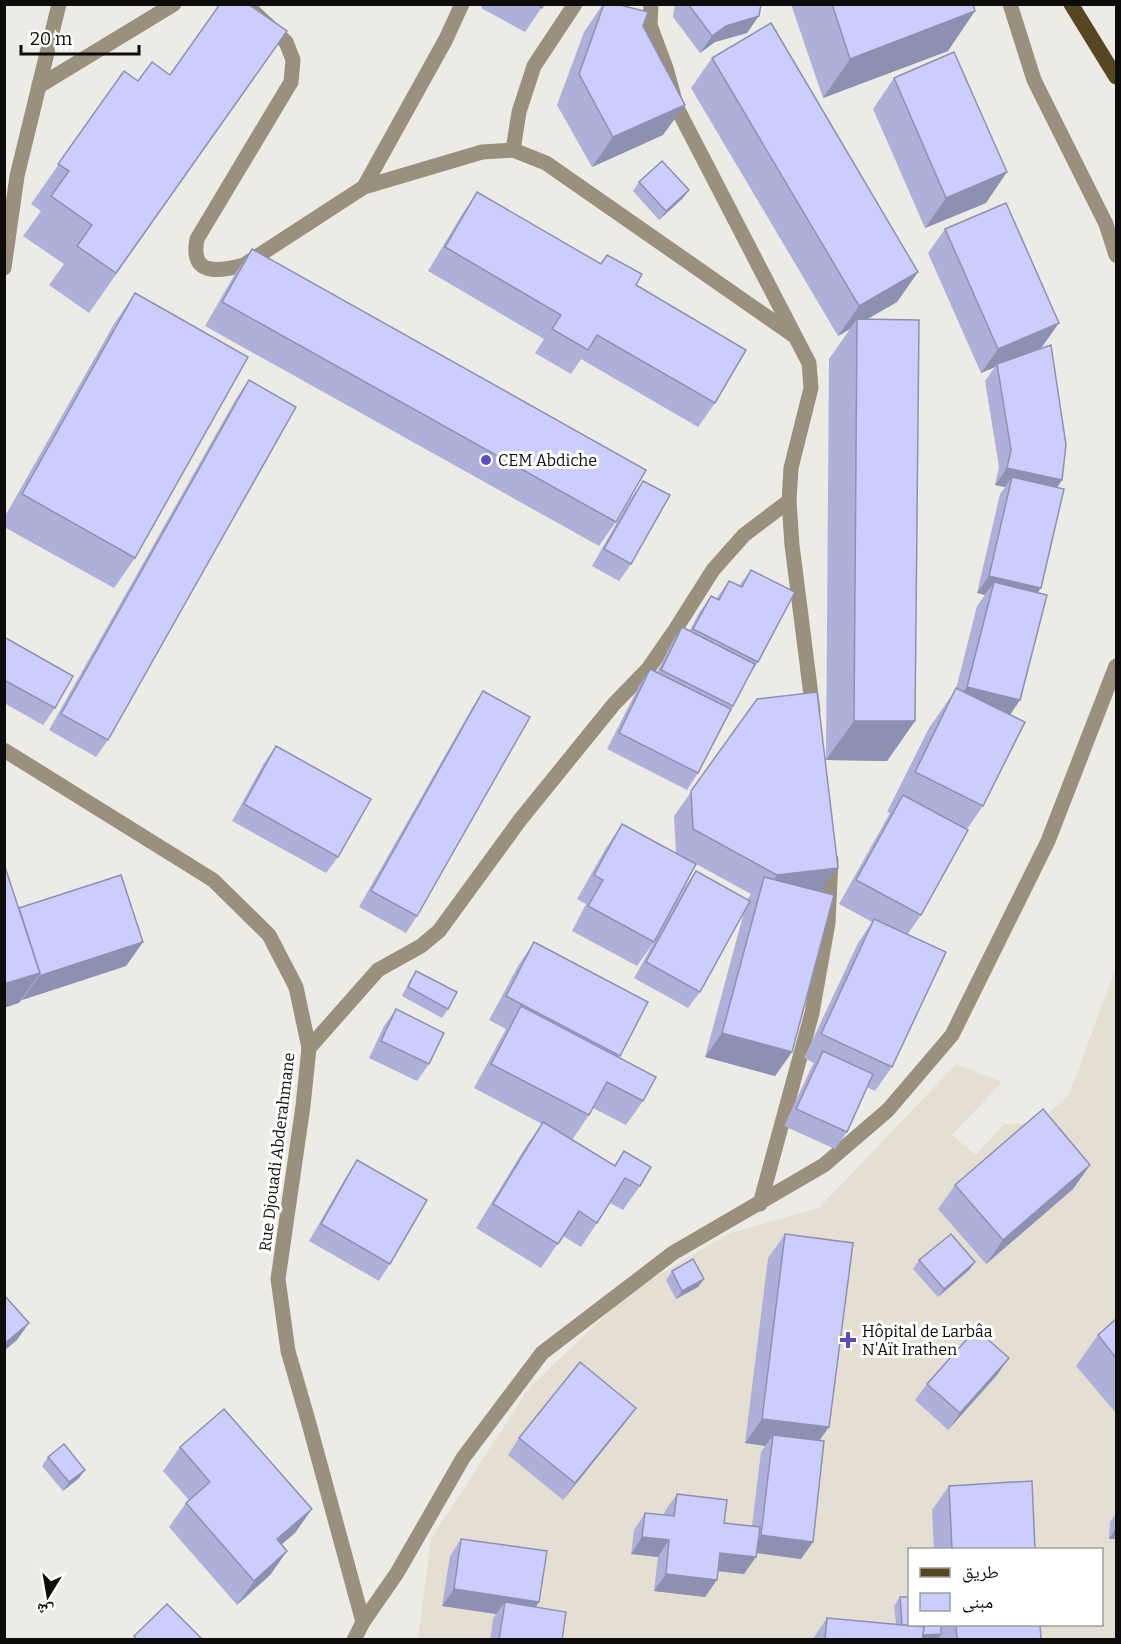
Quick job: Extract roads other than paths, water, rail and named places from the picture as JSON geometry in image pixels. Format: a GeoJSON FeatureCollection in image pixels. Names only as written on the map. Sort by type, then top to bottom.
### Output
{"type":"FeatureCollection","features":[{"type":"Feature","properties":{"kind":"main road"},"geometry":{"type":"LineString","coordinates":[[1071,4],[1116,77]]}},
{"type":"Feature","properties":{"kind":"street"},"geometry":{"type":"LineString","coordinates":[[4,267],[17,176],[59,4]]}},
{"type":"Feature","properties":{"kind":"street"},"geometry":{"type":"LineString","coordinates":[[39,86],[174,4]]}},
{"type":"Feature","properties":{"kind":"street"},"geometry":{"type":"LineString","coordinates":[[245,4],[285,42],[293,60],[291,82],[197,239],[195,252],[197,261],[206,268],[221,271],[244,265],[364,187],[482,152],[513,150],[546,163],[796,336]]}},
{"type":"Feature","properties":{"kind":"street"},"geometry":{"type":"LineString","coordinates":[[364,187],[446,39],[462,4]]}},
{"type":"Feature","properties":{"kind":"street"},"geometry":{"type":"LineString","coordinates":[[513,150],[519,112],[534,66],[575,4]]}},
{"type":"Feature","properties":{"kind":"street"},"geometry":{"type":"LineString","coordinates":[[651,4],[650,25],[666,68],[677,108],[809,363],[811,388],[791,468],[789,501],[792,545],[814,723]]}},
{"type":"Feature","properties":{"kind":"street"},"geometry":{"type":"LineString","coordinates":[[1010,4],[1034,80],[1106,224],[1116,255]]}},
{"type":"Feature","properties":{"kind":"street"},"geometry":{"type":"LineString","coordinates":[[309,1048],[378,970],[421,946],[439,931],[520,820],[614,704],[648,669],[713,570],[744,535],[789,501]]}},
{"type":"Feature","properties":{"kind":"street"},"geometry":{"type":"LineString","coordinates":[[354,1640],[363,1622],[397,1573],[463,1458],[542,1353],[673,1253],[824,1165],[888,1110],[952,1035],[1048,841],[1116,666]]}},
{"type":"Feature","properties":{"kind":"street","name":"Rue Djouadi Abderahmane"},"geometry":{"type":"LineString","coordinates":[[4,750],[213,880],[269,935],[296,987],[309,1048],[303,1106],[278,1278],[288,1351],[363,1622]]}},
{"type":"Feature","properties":{"kind":"street"},"geometry":{"type":"LineString","coordinates":[[760,1204],[812,1013],[828,923],[831,853],[829,841]]}},
{"type":"Feature","properties":{"kind":"place","name":"CEM Abdiche"},"geometry":{"type":"Point","coordinates":[486,460]}},
{"type":"Feature","properties":{"kind":"place","name":"Hôpital de Larbâa N'Aït Irathen"},"geometry":{"type":"Point","coordinates":[848,1340]}}]}
